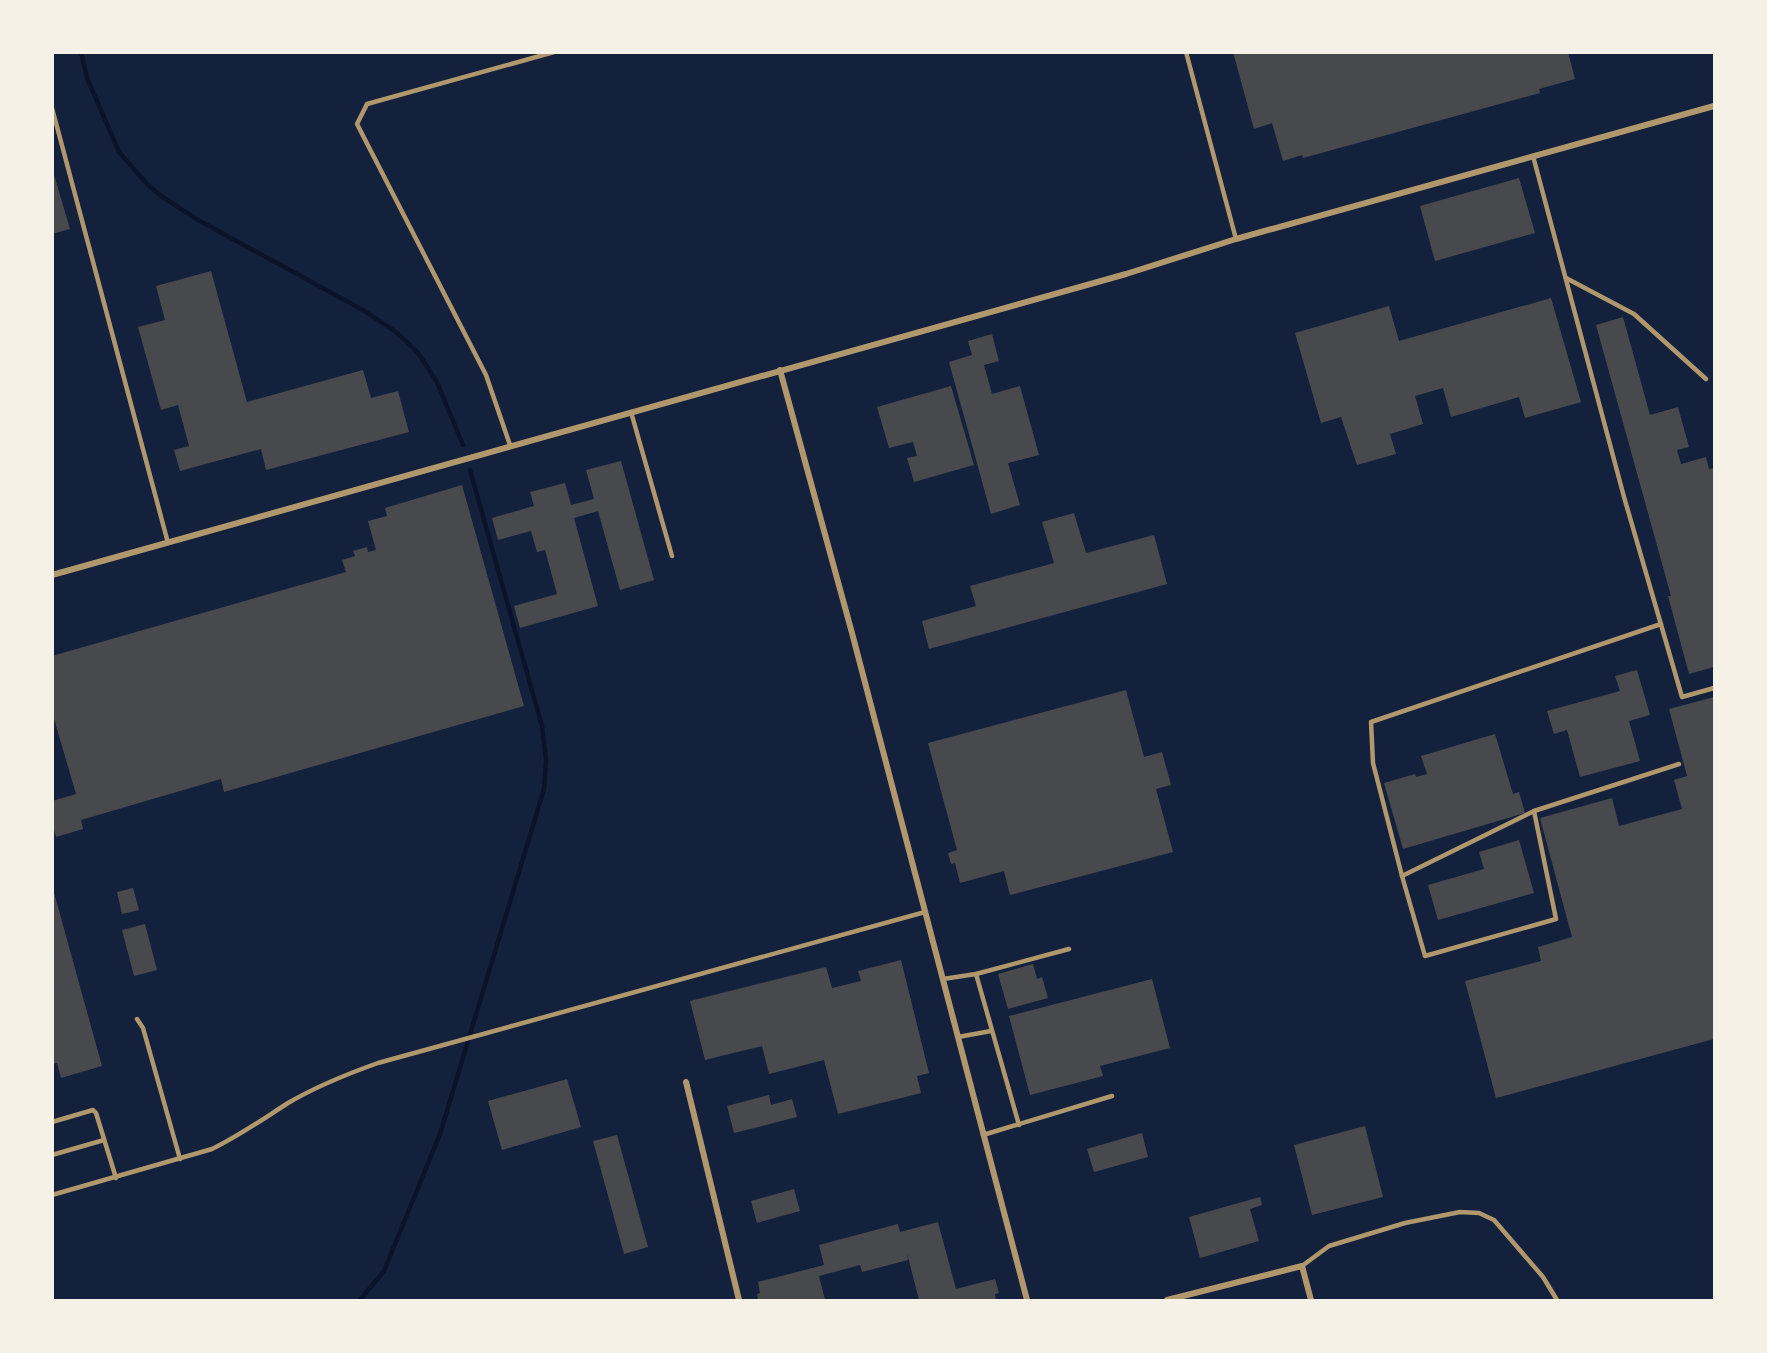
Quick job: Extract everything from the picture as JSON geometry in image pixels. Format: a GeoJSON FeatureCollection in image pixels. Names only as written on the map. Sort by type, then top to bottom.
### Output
{"type":"FeatureCollection","features":[{"type":"Feature","properties":{"kind":"street"},"geometry":{"type":"LineString","coordinates":[[52,575],[1126,274],[1236,239],[1714,106]]}},
{"type":"Feature","properties":{"kind":"street"},"geometry":{"type":"LineString","coordinates":[[780,370],[1027,1300]]}},
{"type":"Feature","properties":{"kind":"street"},"geometry":{"type":"LineString","coordinates":[[686,1082],[739,1300]]}},
{"type":"Feature","properties":{"kind":"street"},"geometry":{"type":"LineString","coordinates":[[1167,1300],[1302,1266],[1311,1300]]}},
{"type":"Feature","properties":{"kind":"lane"},"geometry":{"type":"LineString","coordinates":[[510,445],[486,375],[357,124],[367,104],[554,52]]}},
{"type":"Feature","properties":{"kind":"lane"},"geometry":{"type":"LineString","coordinates":[[1186,52],[1236,239]]}},
{"type":"Feature","properties":{"kind":"lane"},"geometry":{"type":"LineString","coordinates":[[52,108],[168,543]]}},
{"type":"Feature","properties":{"kind":"lane"},"geometry":{"type":"LineString","coordinates":[[1533,156],[1624,497],[1682,697],[1714,688]]}},
{"type":"Feature","properties":{"kind":"lane"},"geometry":{"type":"LineString","coordinates":[[1566,278],[1634,314],[1706,379]]}},
{"type":"Feature","properties":{"kind":"lane"},"geometry":{"type":"LineString","coordinates":[[631,412],[672,556]]}},
{"type":"Feature","properties":{"kind":"lane"},"geometry":{"type":"LineString","coordinates":[[1534,811],[1556,919],[1425,956],[1373,763],[1371,723],[1661,624]]}},
{"type":"Feature","properties":{"kind":"lane"},"geometry":{"type":"LineString","coordinates":[[1402,876],[1534,811],[1679,764]]}},
{"type":"Feature","properties":{"kind":"lane"},"geometry":{"type":"LineString","coordinates":[[52,1195],[212,1149],[235,1138],[289,1102],[346,1074],[438,1046],[925,912]]}},
{"type":"Feature","properties":{"kind":"lane"},"geometry":{"type":"LineString","coordinates":[[943,979],[976,974],[1069,950]]}},
{"type":"Feature","properties":{"kind":"lane"},"geometry":{"type":"LineString","coordinates":[[976,974],[1019,1125]]}},
{"type":"Feature","properties":{"kind":"lane"},"geometry":{"type":"LineString","coordinates":[[137,1019],[144,1028],[180,1159]]}},
{"type":"Feature","properties":{"kind":"lane"},"geometry":{"type":"LineString","coordinates":[[958,1037],[992,1031]]}},
{"type":"Feature","properties":{"kind":"lane"},"geometry":{"type":"LineString","coordinates":[[983,1135],[1112,1096]]}},
{"type":"Feature","properties":{"kind":"lane"},"geometry":{"type":"LineString","coordinates":[[52,1122],[93,1110],[96,1113],[116,1178]]}},
{"type":"Feature","properties":{"kind":"lane"},"geometry":{"type":"LineString","coordinates":[[52,1155],[105,1140]]}},
{"type":"Feature","properties":{"kind":"lane"},"geometry":{"type":"LineString","coordinates":[[1302,1266],[1329,1246],[1405,1223],[1460,1212],[1479,1213],[1494,1220],[1543,1277],[1557,1300]]}},
{"type":"Feature","properties":{"kind":"building"},"geometry":{"type":"Polygon","coordinates":[[[1233,52],[1568,52],[1575,79],[1539,89],[1540,93],[1303,158],[1302,155],[1283,161],[1272,123],[1254,129],[1233,52]]]}},
{"type":"Feature","properties":{"kind":"building"},"geometry":{"type":"Polygon","coordinates":[[[52,168],[70,229],[52,234],[52,168]]]}},
{"type":"Feature","properties":{"kind":"building"},"geometry":{"type":"Polygon","coordinates":[[[1519,178],[1535,233],[1435,261],[1420,206],[1519,178]]]}},
{"type":"Feature","properties":{"kind":"building"},"geometry":{"type":"Polygon","coordinates":[[[211,271],[247,402],[363,370],[371,398],[398,391],[409,432],[266,470],[261,449],[180,471],[174,450],[189,446],[178,405],[161,410],[138,327],[165,320],[156,286],[211,271]]]}},
{"type":"Feature","properties":{"kind":"building"},"geometry":{"type":"Polygon","coordinates":[[[1551,298],[1581,402],[1525,418],[1519,397],[1451,417],[1443,388],[1415,396],[1423,424],[1390,434],[1396,454],[1357,465],[1341,417],[1321,423],[1295,333],[1389,306],[1399,341],[1551,298]]]}},
{"type":"Feature","properties":{"kind":"building"},"geometry":{"type":"Polygon","coordinates":[[[1623,317],[1650,415],[1678,407],[1689,447],[1677,450],[1681,464],[1706,457],[1709,469],[1714,468],[1714,667],[1689,674],[1668,596],[1671,596],[1596,325],[1623,317]]]}},
{"type":"Feature","properties":{"kind":"building"},"geometry":{"type":"Polygon","coordinates":[[[992,334],[999,361],[984,365],[992,394],[1020,386],[1039,455],[1008,463],[1020,505],[991,514],[949,362],[972,355],[968,341],[992,334]]]}},
{"type":"Feature","properties":{"kind":"building"},"geometry":{"type":"Polygon","coordinates":[[[951,386],[974,465],[914,482],[907,458],[917,456],[913,442],[889,448],[877,407],[951,386]]]}},
{"type":"Feature","properties":{"kind":"building"},"geometry":{"type":"Polygon","coordinates":[[[621,461],[654,580],[620,590],[598,511],[574,518],[598,606],[520,628],[514,606],[557,594],[545,550],[537,552],[531,531],[498,540],[492,518],[534,506],[530,492],[565,483],[571,505],[594,499],[586,470],[621,461]]]}},
{"type":"Feature","properties":{"kind":"building"},"geometry":{"type":"Polygon","coordinates":[[[462,485],[524,706],[224,792],[221,779],[81,820],[83,829],[56,837],[52,824],[52,801],[76,794],[52,712],[52,656],[346,572],[342,560],[355,556],[353,551],[367,547],[368,552],[376,550],[368,521],[387,516],[385,508],[462,485]]]}},
{"type":"Feature","properties":{"kind":"building"},"geometry":{"type":"Polygon","coordinates":[[[1074,513],[1086,553],[1154,535],[1167,584],[929,649],[922,621],[976,606],[970,586],[1054,563],[1042,522],[1074,513]]]}},
{"type":"Feature","properties":{"kind":"building"},"geometry":{"type":"Polygon","coordinates":[[[1637,670],[1650,715],[1629,721],[1640,761],[1580,777],[1567,730],[1554,734],[1547,711],[1620,691],[1615,676],[1637,670]]]}},
{"type":"Feature","properties":{"kind":"building"},"geometry":{"type":"Polygon","coordinates":[[[1126,690],[1144,757],[1162,752],[1171,785],[1156,789],[1173,852],[1010,895],[1004,871],[960,883],[955,863],[951,864],[948,853],[957,850],[928,743],[1126,690]]]}},
{"type":"Feature","properties":{"kind":"building"},"geometry":{"type":"Polygon","coordinates":[[[1714,697],[1714,1039],[1496,1098],[1465,981],[1541,961],[1538,947],[1572,937],[1540,818],[1612,798],[1619,826],[1682,809],[1674,780],[1687,776],[1669,709],[1714,697]]]}},
{"type":"Feature","properties":{"kind":"building"},"geometry":{"type":"Polygon","coordinates":[[[1495,734],[1513,794],[1519,792],[1525,813],[1403,849],[1384,783],[1415,774],[1416,777],[1427,774],[1421,756],[1495,734]]]}},
{"type":"Feature","properties":{"kind":"building"},"geometry":{"type":"Polygon","coordinates":[[[1519,840],[1534,893],[1438,920],[1428,885],[1484,869],[1479,852],[1519,840]]]}},
{"type":"Feature","properties":{"kind":"building"},"geometry":{"type":"Polygon","coordinates":[[[133,888],[139,910],[122,914],[117,892],[133,888]]]}},
{"type":"Feature","properties":{"kind":"building"},"geometry":{"type":"Polygon","coordinates":[[[53,889],[102,1066],[61,1078],[57,1063],[52,1064],[53,889]]]}},
{"type":"Feature","properties":{"kind":"building"},"geometry":{"type":"Polygon","coordinates":[[[145,924],[157,970],[134,976],[122,930],[145,924]]]}},
{"type":"Feature","properties":{"kind":"building"},"geometry":{"type":"Polygon","coordinates":[[[901,960],[929,1073],[917,1076],[921,1093],[838,1114],[824,1060],[769,1074],[762,1046],[705,1060],[690,1001],[826,967],[832,988],[861,981],[858,971],[901,960]]]}},
{"type":"Feature","properties":{"kind":"building"},"geometry":{"type":"Polygon","coordinates":[[[1033,964],[1037,979],[1042,977],[1048,998],[1008,1009],[998,974],[1033,964]]]}},
{"type":"Feature","properties":{"kind":"building"},"geometry":{"type":"Polygon","coordinates":[[[1152,979],[1170,1048],[1100,1066],[1103,1076],[1030,1095],[1009,1016],[1152,979]]]}},
{"type":"Feature","properties":{"kind":"building"},"geometry":{"type":"Polygon","coordinates":[[[567,1079],[581,1127],[502,1150],[488,1101],[567,1079]]]}},
{"type":"Feature","properties":{"kind":"building"},"geometry":{"type":"Polygon","coordinates":[[[769,1095],[771,1105],[792,1099],[797,1117],[734,1133],[727,1106],[769,1095]]]}},
{"type":"Feature","properties":{"kind":"building"},"geometry":{"type":"Polygon","coordinates":[[[1365,1126],[1383,1197],[1312,1215],[1294,1145],[1365,1126]]]}},
{"type":"Feature","properties":{"kind":"building"},"geometry":{"type":"Polygon","coordinates":[[[1142,1133],[1148,1157],[1094,1172],[1087,1149],[1142,1133]]]}},
{"type":"Feature","properties":{"kind":"building"},"geometry":{"type":"Polygon","coordinates":[[[617,1135],[648,1247],[624,1254],[593,1141],[617,1135]]]}},
{"type":"Feature","properties":{"kind":"building"},"geometry":{"type":"Polygon","coordinates":[[[794,1189],[800,1211],[757,1223],[751,1201],[794,1189]]]}},
{"type":"Feature","properties":{"kind":"building"},"geometry":{"type":"Polygon","coordinates":[[[1260,1197],[1262,1205],[1250,1209],[1259,1241],[1200,1258],[1189,1217],[1260,1197]]]}},
{"type":"Feature","properties":{"kind":"building"},"geometry":{"type":"Polygon","coordinates":[[[938,1222],[956,1289],[995,1279],[999,1293],[995,1294],[996,1300],[919,1300],[907,1253],[908,1260],[862,1272],[860,1265],[819,1276],[825,1300],[758,1300],[757,1294],[760,1293],[758,1282],[824,1265],[819,1245],[898,1224],[900,1232],[938,1222]]]}},
{"type":"Feature","properties":{"kind":"waterway"},"geometry":{"type":"LineString","coordinates":[[81,52],[87,78],[119,152],[147,184],[198,220],[363,310],[396,332],[418,353],[437,382],[463,445]]}},
{"type":"Feature","properties":{"kind":"waterway"},"geometry":{"type":"LineString","coordinates":[[360,1300],[384,1271],[440,1134],[544,789],[546,760],[542,726],[470,470]]}}]}
